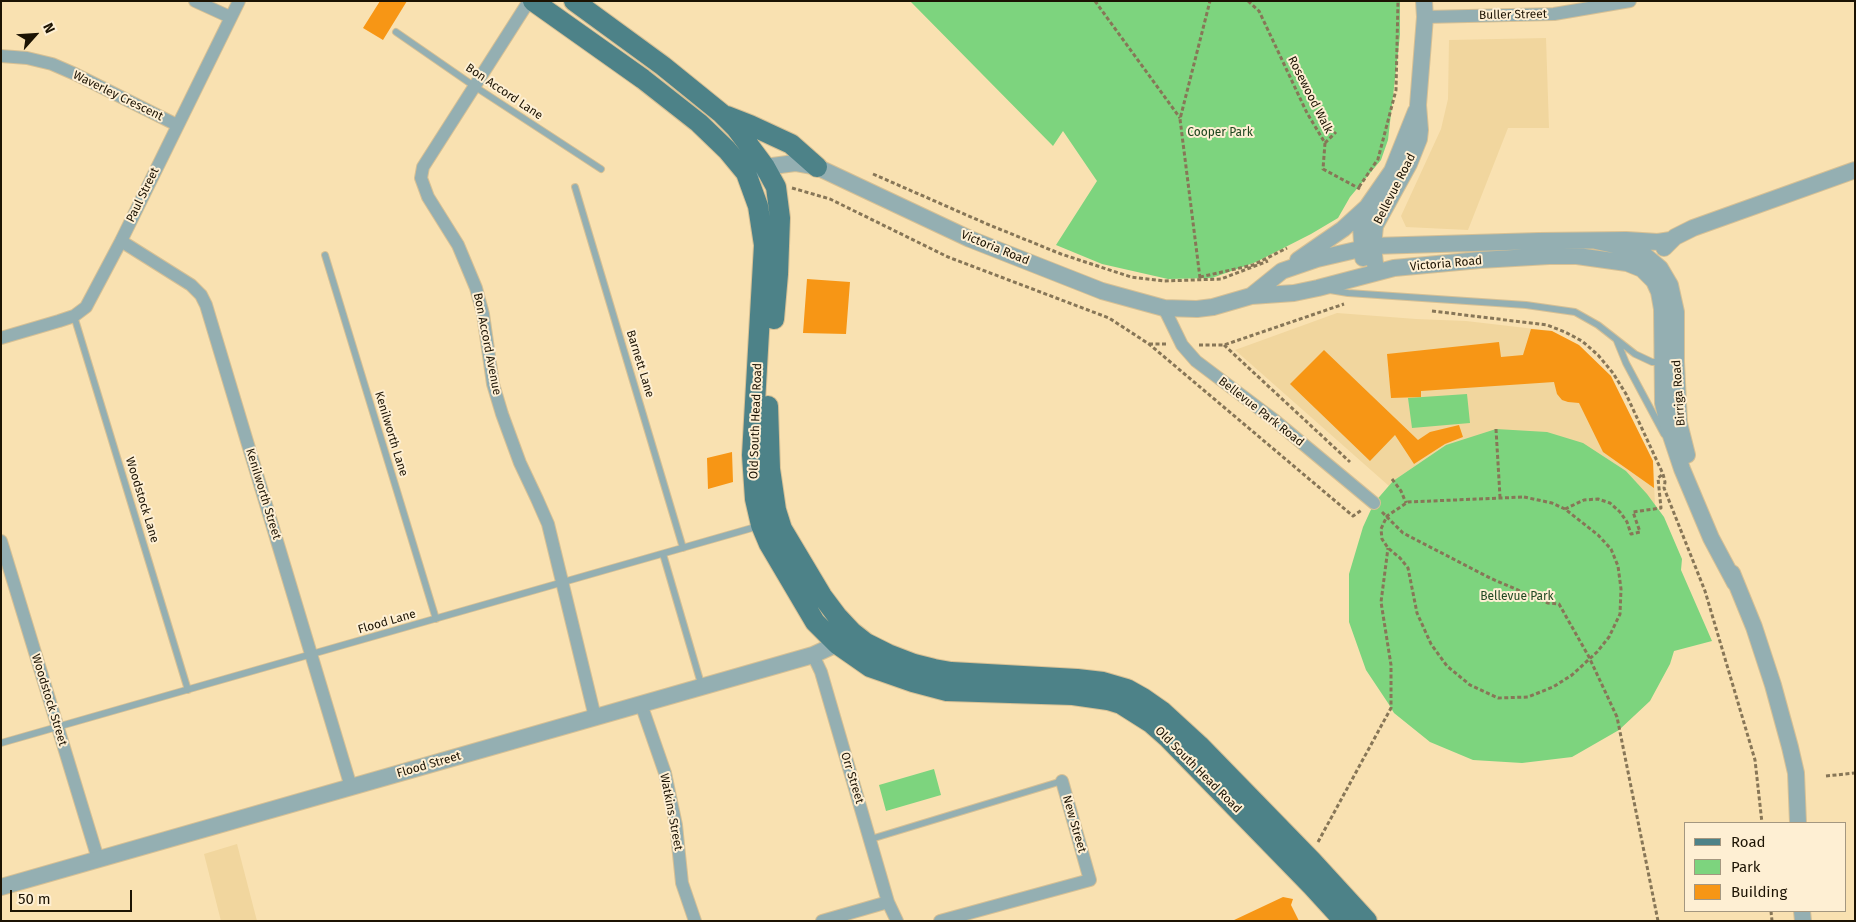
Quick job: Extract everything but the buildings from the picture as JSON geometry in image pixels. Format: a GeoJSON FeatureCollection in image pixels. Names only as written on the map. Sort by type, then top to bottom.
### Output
{"type":"FeatureCollection","features":[{"type":"Feature","properties":{"kind":"main road","name":"Old South Head Road"},"geometry":{"type":"LineString","coordinates":[[534,1],[699,123],[727,150],[746,173],[758,206],[764,245],[752,456],[756,499],[770,522],[787,539],[822,596],[837,616],[844,638],[877,670],[947,691],[1073,696],[1108,700],[1121,704],[1150,722],[1168,738],[1344,921]]}},
{"type":"Feature","properties":{"kind":"main road","name":"Old South Head Road"},"geometry":{"type":"LineString","coordinates":[[574,1],[663,66],[721,113],[736,128],[766,167],[776,187],[780,218],[778,274],[768,404],[770,469],[776,510],[770,522]]}},
{"type":"Feature","properties":{"kind":"main road"},"geometry":{"type":"LineString","coordinates":[[721,113],[791,144],[817,167]]}},
{"type":"Feature","properties":{"kind":"main road","name":"Old South Head Road"},"geometry":{"type":"LineString","coordinates":[[844,638],[866,643],[914,664],[934,669],[951,672],[1103,682],[1143,698],[1163,712],[1199,746],[1312,860],[1367,921]]}},
{"type":"Feature","properties":{"kind":"street"},"geometry":{"type":"LineString","coordinates":[[194,1],[230,17]]}},
{"type":"Feature","properties":{"kind":"street","name":"Paul Street"},"geometry":{"type":"LineString","coordinates":[[1,338],[74,316],[86,307],[121,242],[239,1]]}},
{"type":"Feature","properties":{"kind":"street","name":"Bon Accord Avenue"},"geometry":{"type":"LineString","coordinates":[[529,1],[423,168],[421,178],[428,197],[458,245],[476,288],[483,314],[493,384],[520,463],[548,524],[595,717]]}},
{"type":"Feature","properties":{"kind":"street","name":"Buller Street"},"geometry":{"type":"LineString","coordinates":[[1424,9],[1554,14],[1630,1]]}},
{"type":"Feature","properties":{"kind":"street","name":"Bellevue Road"},"geometry":{"type":"LineString","coordinates":[[1367,247],[1375,226],[1409,164],[1418,140],[1420,130],[1418,105],[1424,9]]}},
{"type":"Feature","properties":{"kind":"street","name":"Waverley Crescent"},"geometry":{"type":"LineString","coordinates":[[1,56],[27,58],[52,64],[177,125]]}},
{"type":"Feature","properties":{"kind":"street","name":"Bellevue Road"},"geometry":{"type":"LineString","coordinates":[[1371,274],[1367,247],[1361,227],[1367,207],[1392,171],[1418,105]]}},
{"type":"Feature","properties":{"kind":"street","name":"Victoria Road"},"geometry":{"type":"LineString","coordinates":[[746,173],[766,167],[795,163],[817,167],[970,239],[1102,291],[1164,308],[1213,308],[1251,296],[1294,293],[1394,268],[1549,256],[1577,256],[1612,260],[1648,268]]}},
{"type":"Feature","properties":{"kind":"street"},"geometry":{"type":"LineString","coordinates":[[1596,241],[1658,242],[1670,240],[1693,228],[1855,170]]}},
{"type":"Feature","properties":{"kind":"street"},"geometry":{"type":"LineString","coordinates":[[1282,271],[1344,229],[1367,207]]}},
{"type":"Feature","properties":{"kind":"street"},"geometry":{"type":"LineString","coordinates":[[1648,268],[1670,240]]}},
{"type":"Feature","properties":{"kind":"street","name":"Victoria Road"},"geometry":{"type":"LineString","coordinates":[[1251,296],[1282,271],[1317,259],[1367,247],[1596,241]]}},
{"type":"Feature","properties":{"kind":"street","name":"Birriga Road"},"geometry":{"type":"LineString","coordinates":[[1596,241],[1628,248],[1648,268],[1667,278],[1673,293],[1676,312],[1663,403],[1670,433],[1682,469],[1711,538],[1735,583],[1754,627],[1773,685],[1796,773],[1798,822]]}},
{"type":"Feature","properties":{"kind":"street","name":"Kenilworth Street"},"geometry":{"type":"LineString","coordinates":[[121,242],[191,285],[206,305],[351,787]]}},
{"type":"Feature","properties":{"kind":"street","name":"Bellevue Park Road"},"geometry":{"type":"LineString","coordinates":[[1164,308],[1182,345],[1196,361],[1273,419],[1374,503]]}},
{"type":"Feature","properties":{"kind":"street","name":"Birriga Road"},"geometry":{"type":"LineString","coordinates":[[1669,362],[1690,468],[1719,533],[1735,583]]}},
{"type":"Feature","properties":{"kind":"street","name":"Woodstock Street"},"geometry":{"type":"LineString","coordinates":[[1,541],[98,859]]}},
{"type":"Feature","properties":{"kind":"street","name":"Flood Street"},"geometry":{"type":"LineString","coordinates":[[1,887],[813,655],[844,638]]}},
{"type":"Feature","properties":{"kind":"street","name":"Orr Street"},"geometry":{"type":"LineString","coordinates":[[813,655],[821,672],[888,902]]}},
{"type":"Feature","properties":{"kind":"street","name":"Watkins Street"},"geometry":{"type":"LineString","coordinates":[[641,704],[665,773],[676,825],[682,883],[695,921]]}},
{"type":"Feature","properties":{"kind":"street","name":"New Street"},"geometry":{"type":"LineString","coordinates":[[940,921],[1090,880],[1062,782]]}},
{"type":"Feature","properties":{"kind":"street"},"geometry":{"type":"LineString","coordinates":[[822,921],[888,902],[897,921]]}},
{"type":"Feature","properties":{"kind":"lane","name":"Bon Accord Lane"},"geometry":{"type":"LineString","coordinates":[[396,32],[474,86],[601,169]]}},
{"type":"Feature","properties":{"kind":"lane","name":"Barnett Lane"},"geometry":{"type":"LineString","coordinates":[[575,187],[683,548]]}},
{"type":"Feature","properties":{"kind":"lane","name":"Kenilworth Lane"},"geometry":{"type":"LineString","coordinates":[[325,254],[436,619]]}},
{"type":"Feature","properties":{"kind":"lane"},"geometry":{"type":"LineString","coordinates":[[1318,288],[1348,293],[1550,307],[1576,312],[1598,325],[1640,356],[1652,362],[1669,362]]}},
{"type":"Feature","properties":{"kind":"lane","name":"Woodstock Lane"},"geometry":{"type":"LineString","coordinates":[[74,316],[188,690]]}},
{"type":"Feature","properties":{"kind":"lane"},"geometry":{"type":"LineString","coordinates":[[1615,337],[1626,363],[1682,469]]}},
{"type":"Feature","properties":{"kind":"lane","name":"Flood Lane"},"geometry":{"type":"LineString","coordinates":[[1,743],[770,522]]}},
{"type":"Feature","properties":{"kind":"lane"},"geometry":{"type":"LineString","coordinates":[[662,554],[702,687]]}},
{"type":"Feature","properties":{"kind":"lane","name":"New Street"},"geometry":{"type":"LineString","coordinates":[[871,839],[1062,782]]}},
{"type":"Feature","properties":{"kind":"path"},"geometry":{"type":"LineString","coordinates":[[1095,1],[1180,119]]}},
{"type":"Feature","properties":{"kind":"path"},"geometry":{"type":"LineString","coordinates":[[1200,279],[1180,119],[1210,1]]}},
{"type":"Feature","properties":{"kind":"path","name":"Rosewood Walk"},"geometry":{"type":"LineString","coordinates":[[1248,1],[1259,11],[1307,113],[1325,144],[1323,169],[1356,186]]}},
{"type":"Feature","properties":{"kind":"path"},"geometry":{"type":"LineString","coordinates":[[1354,195],[1378,159],[1396,90],[1398,1]]}},
{"type":"Feature","properties":{"kind":"path"},"geometry":{"type":"LineString","coordinates":[[1396,52],[1403,50]]}},
{"type":"Feature","properties":{"kind":"path"},"geometry":{"type":"LineString","coordinates":[[1325,144],[1336,132]]}},
{"type":"Feature","properties":{"kind":"path"},"geometry":{"type":"LineString","coordinates":[[870,172],[987,224],[1061,254],[1132,277],[1164,281],[1221,279],[1254,267],[1289,250]]}},
{"type":"Feature","properties":{"kind":"path"},"geometry":{"type":"LineString","coordinates":[[790,188],[830,199],[948,256],[1110,318],[1149,344],[1353,516],[1374,503],[1403,533],[1490,578],[1548,603],[1559,604],[1590,659],[1617,717],[1658,921]]}},
{"type":"Feature","properties":{"kind":"path"},"geometry":{"type":"LineString","coordinates":[[1200,279],[1252,265],[1294,244]]}},
{"type":"Feature","properties":{"kind":"path"},"geometry":{"type":"LineString","coordinates":[[1352,305],[1343,304],[1224,345],[1353,465]]}},
{"type":"Feature","properties":{"kind":"path"},"geometry":{"type":"LineString","coordinates":[[1423,310],[1547,325],[1582,341],[1598,355],[1613,373],[1622,387],[1662,474],[1666,495],[1705,591],[1755,760],[1762,822]]}},
{"type":"Feature","properties":{"kind":"path"},"geometry":{"type":"LineString","coordinates":[[1496,429],[1500,497]]}},
{"type":"Feature","properties":{"kind":"path"},"geometry":{"type":"LineString","coordinates":[[1565,509],[1584,500],[1598,499],[1610,503],[1620,512],[1632,534],[1640,532],[1633,512],[1661,508],[1658,478],[1662,474]]}},
{"type":"Feature","properties":{"kind":"path"},"geometry":{"type":"LineString","coordinates":[[1392,479],[1401,491],[1406,503]]}},
{"type":"Feature","properties":{"kind":"path"},"geometry":{"type":"LineString","coordinates":[[1524,497],[1552,503],[1565,509],[1598,535],[1611,549],[1618,566],[1621,589],[1620,614],[1609,637],[1590,659],[1572,675],[1554,687],[1528,697],[1498,698],[1470,685],[1447,666],[1431,644],[1417,613],[1408,568],[1388,548],[1382,539],[1381,530],[1387,516],[1406,503],[1414,500],[1524,497]]}},
{"type":"Feature","properties":{"kind":"path"},"geometry":{"type":"LineString","coordinates":[[1316,847],[1391,708],[1391,665],[1381,602],[1388,548]]}},
{"type":"Feature","properties":{"kind":"path"},"geometry":{"type":"LineString","coordinates":[[1826,776],[1855,773]]}},
{"type":"Feature","properties":{"kind":"shaded area"},"geometry":{"type":"Polygon","coordinates":[[[1546,38],[1549,128],[1508,128],[1468,230],[1406,227],[1401,216],[1441,129],[1448,99],[1449,40],[1546,38]]]}},
{"type":"Feature","properties":{"kind":"shaded area"},"geometry":{"type":"Polygon","coordinates":[[[1337,313],[1466,321],[1552,331],[1653,461],[1655,505],[1626,471],[1446,445],[1393,481],[1389,486],[1235,350],[1337,313]]]}},
{"type":"Feature","properties":{"kind":"shaded area"},"geometry":{"type":"Polygon","coordinates":[[[237,844],[257,921],[221,921],[204,854],[237,844]]]}},
{"type":"Feature","properties":{"kind":"green space","name":"Cooper Park"},"geometry":{"type":"Polygon","coordinates":[[[910,1],[1400,1],[1400,35],[1388,140],[1381,160],[1350,197],[1338,218],[1256,262],[1212,278],[1168,279],[1102,264],[1056,245],[1097,181],[1063,131],[1053,146],[910,1]]]}},
{"type":"Feature","properties":{"kind":"green space"},"geometry":{"type":"Polygon","coordinates":[[[1467,394],[1470,423],[1412,428],[1408,398],[1467,394]]]}},
{"type":"Feature","properties":{"kind":"green space","name":"Bellevue Park"},"geometry":{"type":"Polygon","coordinates":[[[1496,429],[1547,432],[1583,443],[1626,471],[1647,494],[1664,517],[1682,559],[1681,570],[1712,641],[1674,651],[1670,664],[1650,701],[1619,730],[1572,757],[1522,763],[1473,760],[1430,742],[1394,713],[1366,670],[1349,622],[1349,574],[1363,527],[1374,503],[1393,481],[1446,445],[1496,429]]]}},
{"type":"Feature","properties":{"kind":"green space"},"geometry":{"type":"Polygon","coordinates":[[[934,769],[941,795],[886,811],[879,785],[934,769]]]}}]}
